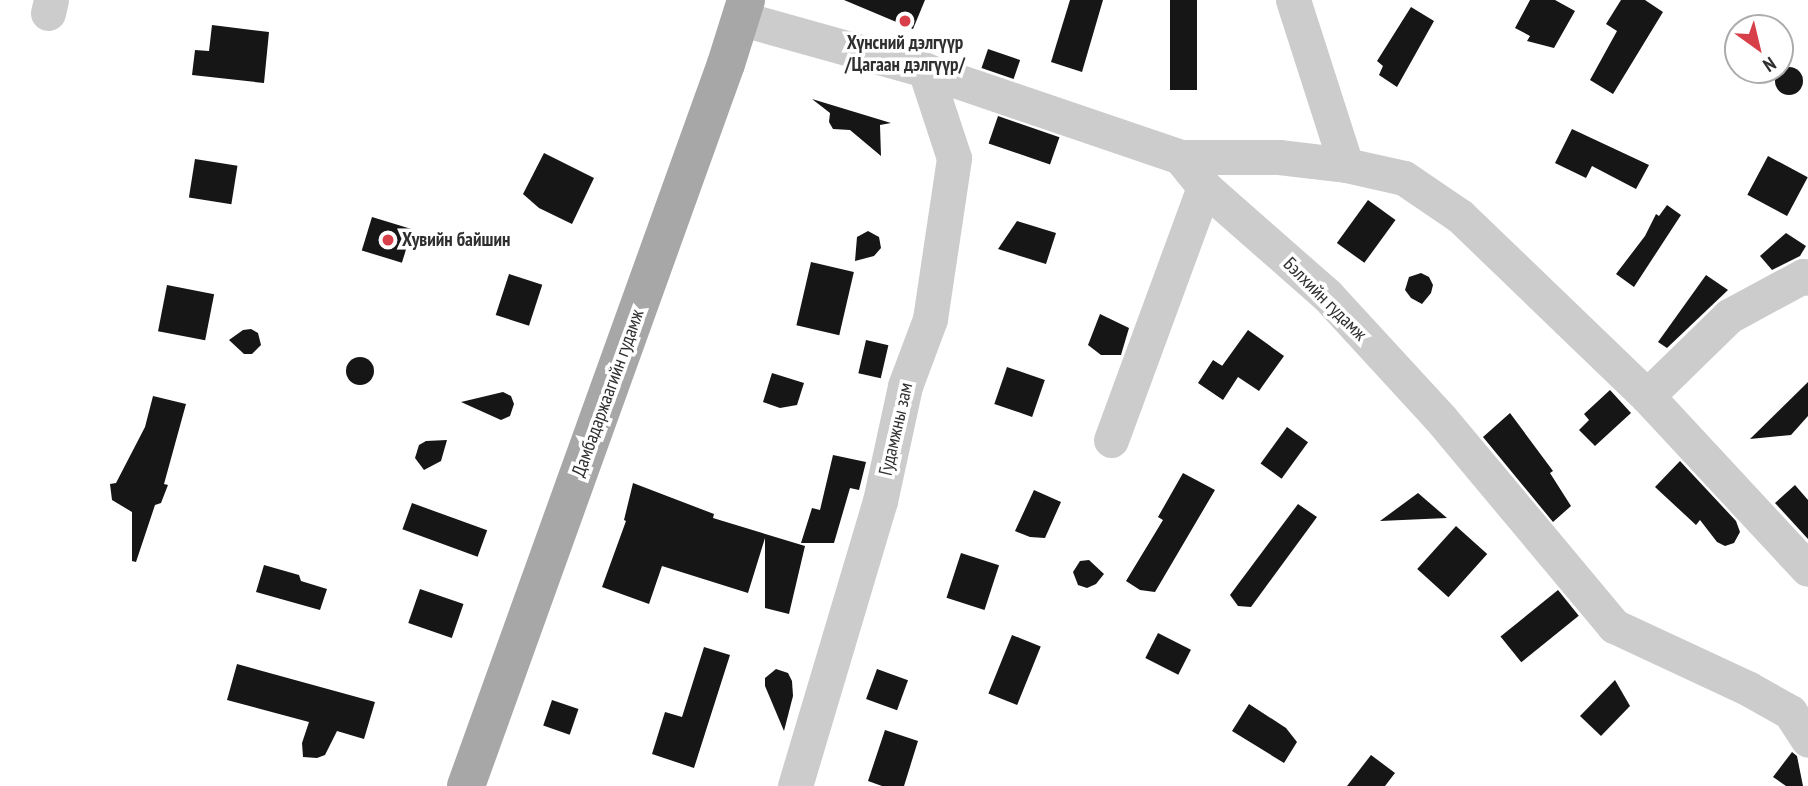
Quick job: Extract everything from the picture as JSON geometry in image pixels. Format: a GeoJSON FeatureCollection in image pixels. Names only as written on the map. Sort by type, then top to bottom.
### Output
{"type":"FeatureCollection","features":[{"type":"Feature","properties":{"kind":"main road","name":"Дамбадаржаагийн гудамж"},"geometry":{"type":"LineString","coordinates":[[467,786],[726,64],[743,9]]}},
{"type":"Feature","properties":{"kind":"street"},"geometry":{"type":"LineString","coordinates":[[1293,0],[1346,165]]}},
{"type":"Feature","properties":{"kind":"street"},"geometry":{"type":"LineString","coordinates":[[743,9],[1180,157],[1279,158],[1346,165],[1404,178],[1460,216],[1647,396],[1808,569]]}},
{"type":"Feature","properties":{"kind":"street","name":"Гудамжны зам"},"geometry":{"type":"LineString","coordinates":[[795,786],[880,501],[905,386],[930,319],[954,158],[925,70]]}},
{"type":"Feature","properties":{"kind":"street","name":"Бэлхийн гудамж"},"geometry":{"type":"LineString","coordinates":[[1180,157],[1204,187],[1327,295],[1441,419],[1614,626],[1749,689],[1790,712],[1808,740]]}},
{"type":"Feature","properties":{"kind":"street"},"geometry":{"type":"LineString","coordinates":[[1111,440],[1204,187]]}},
{"type":"Feature","properties":{"kind":"street"},"geometry":{"type":"LineString","coordinates":[[1647,396],[1729,316],[1803,276],[1808,278]]}},
{"type":"Feature","properties":{"kind":"building","name":"Хүнсний дэлгүүр /Цагаан дэлгүүр/"},"geometry":{"type":"Polygon","coordinates":[[[844,0],[925,0],[913,29],[844,0]]]}},
{"type":"Feature","properties":{"kind":"building"},"geometry":{"type":"Polygon","coordinates":[[[1070,0],[1103,0],[1082,72],[1051,62],[1070,0]]]}},
{"type":"Feature","properties":{"kind":"building"},"geometry":{"type":"Polygon","coordinates":[[[1170,0],[1197,0],[1197,90],[1170,90],[1170,0]]]}},
{"type":"Feature","properties":{"kind":"building"},"geometry":{"type":"Polygon","coordinates":[[[1530,0],[1555,0],[1575,11],[1554,48],[1527,41],[1530,36],[1515,28],[1530,0]]]}},
{"type":"Feature","properties":{"kind":"building"},"geometry":{"type":"Polygon","coordinates":[[[1621,0],[1645,0],[1663,12],[1613,94],[1590,80],[1617,31],[1606,24],[1621,0]]]}},
{"type":"Feature","properties":{"kind":"building"},"geometry":{"type":"Polygon","coordinates":[[[1411,7],[1434,21],[1397,87],[1379,75],[1383,66],[1377,61],[1411,7]]]}},
{"type":"Feature","properties":{"kind":"building"},"geometry":{"type":"Polygon","coordinates":[[[212,25],[269,32],[264,83],[192,75],[195,50],[209,51],[212,25]]]}},
{"type":"Feature","properties":{"kind":"building"},"geometry":{"type":"Polygon","coordinates":[[[988,49],[1020,60],[1014,79],[981,68],[988,49]]]}},
{"type":"Feature","properties":{"kind":"building"},"geometry":{"type":"Polygon","coordinates":[[[1794,68],[1802,76],[1802,86],[1794,94],[1784,94],[1776,86],[1794,84],[1794,68]]]}},
{"type":"Feature","properties":{"kind":"building"},"geometry":{"type":"Polygon","coordinates":[[[812,99],[891,123],[880,125],[881,156],[850,130],[833,129],[829,122],[830,113],[812,99]]]}},
{"type":"Feature","properties":{"kind":"building"},"geometry":{"type":"Polygon","coordinates":[[[998,116],[1059,137],[1050,165],[989,143],[998,116]]]}},
{"type":"Feature","properties":{"kind":"building"},"geometry":{"type":"Polygon","coordinates":[[[1572,129],[1649,165],[1636,189],[1592,166],[1586,178],[1555,163],[1572,129]]]}},
{"type":"Feature","properties":{"kind":"building"},"geometry":{"type":"Polygon","coordinates":[[[544,153],[594,178],[572,224],[539,208],[523,194],[544,153]]]}},
{"type":"Feature","properties":{"kind":"building"},"geometry":{"type":"Polygon","coordinates":[[[1768,156],[1808,177],[1787,216],[1747,195],[1768,156]]]}},
{"type":"Feature","properties":{"kind":"building"},"geometry":{"type":"Polygon","coordinates":[[[195,159],[237,166],[231,204],[189,198],[195,159]]]}},
{"type":"Feature","properties":{"kind":"building"},"geometry":{"type":"Polygon","coordinates":[[[1368,200],[1396,220],[1364,263],[1337,243],[1368,200]]]}},
{"type":"Feature","properties":{"kind":"building"},"geometry":{"type":"Polygon","coordinates":[[[1667,205],[1681,215],[1634,287],[1616,274],[1645,236],[1656,214],[1659,216],[1667,205]]]}},
{"type":"Feature","properties":{"kind":"building","name":"Хувийн байшин"},"geometry":{"type":"Polygon","coordinates":[[[372,217],[412,229],[402,263],[362,250],[372,217]]]}},
{"type":"Feature","properties":{"kind":"building"},"geometry":{"type":"Polygon","coordinates":[[[1017,221],[1056,233],[1046,264],[998,249],[1017,221]]]}},
{"type":"Feature","properties":{"kind":"building"},"geometry":{"type":"Polygon","coordinates":[[[868,231],[879,237],[881,248],[874,256],[855,261],[857,237],[868,231]]]}},
{"type":"Feature","properties":{"kind":"building"},"geometry":{"type":"Polygon","coordinates":[[[1786,233],[1806,246],[1800,256],[1772,270],[1760,256],[1786,233]]]}},
{"type":"Feature","properties":{"kind":"building"},"geometry":{"type":"Polygon","coordinates":[[[811,262],[854,272],[839,335],[796,325],[811,262]]]}},
{"type":"Feature","properties":{"kind":"building"},"geometry":{"type":"Polygon","coordinates":[[[1421,273],[1429,277],[1433,285],[1431,293],[1422,304],[1411,298],[1405,290],[1409,277],[1421,273]]]}},
{"type":"Feature","properties":{"kind":"building"},"geometry":{"type":"Polygon","coordinates":[[[509,274],[542,285],[529,326],[496,315],[509,274]]]}},
{"type":"Feature","properties":{"kind":"building"},"geometry":{"type":"Polygon","coordinates":[[[1706,275],[1728,290],[1667,348],[1658,342],[1706,275]]]}},
{"type":"Feature","properties":{"kind":"building"},"geometry":{"type":"Polygon","coordinates":[[[167,285],[214,294],[205,340],[158,331],[167,285]]]}},
{"type":"Feature","properties":{"kind":"building"},"geometry":{"type":"Polygon","coordinates":[[[1100,314],[1129,328],[1121,355],[1101,355],[1088,345],[1100,314]]]}},
{"type":"Feature","properties":{"kind":"building"},"geometry":{"type":"Polygon","coordinates":[[[251,329],[258,333],[261,345],[252,354],[244,354],[229,340],[243,330],[251,329]]]}},
{"type":"Feature","properties":{"kind":"building"},"geometry":{"type":"Polygon","coordinates":[[[1248,330],[1284,356],[1259,391],[1238,377],[1223,400],[1198,383],[1213,360],[1222,366],[1248,330]]]}},
{"type":"Feature","properties":{"kind":"building"},"geometry":{"type":"Polygon","coordinates":[[[866,340],[888,345],[881,378],[858,373],[866,340]]]}},
{"type":"Feature","properties":{"kind":"building"},"geometry":{"type":"Polygon","coordinates":[[[360,357],[370,361],[374,371],[370,381],[360,385],[350,381],[346,371],[350,361],[360,357]]]}},
{"type":"Feature","properties":{"kind":"building"},"geometry":{"type":"Polygon","coordinates":[[[1007,367],[1045,380],[1032,417],[994,404],[1007,367]]]}},
{"type":"Feature","properties":{"kind":"building"},"geometry":{"type":"Polygon","coordinates":[[[772,373],[804,383],[797,405],[780,408],[763,402],[772,373]]]}},
{"type":"Feature","properties":{"kind":"building"},"geometry":{"type":"Polygon","coordinates":[[[1808,382],[1808,416],[1791,435],[1750,439],[1808,382]]]}},
{"type":"Feature","properties":{"kind":"building"},"geometry":{"type":"Polygon","coordinates":[[[1610,390],[1631,413],[1595,446],[1579,430],[1589,420],[1584,414],[1610,390]]]}},
{"type":"Feature","properties":{"kind":"building"},"geometry":{"type":"Polygon","coordinates":[[[503,392],[511,396],[514,404],[510,416],[501,420],[461,402],[503,392]]]}},
{"type":"Feature","properties":{"kind":"building"},"geometry":{"type":"Polygon","coordinates":[[[153,396],[186,404],[164,484],[168,485],[161,503],[155,505],[136,562],[132,561],[132,512],[112,500],[110,484],[116,483],[145,427],[153,396]]]}},
{"type":"Feature","properties":{"kind":"building"},"geometry":{"type":"Polygon","coordinates":[[[1510,413],[1553,471],[1550,473],[1571,506],[1553,522],[1483,437],[1510,413]]]}},
{"type":"Feature","properties":{"kind":"building"},"geometry":{"type":"Polygon","coordinates":[[[1287,427],[1308,442],[1282,479],[1261,463],[1287,427]]]}},
{"type":"Feature","properties":{"kind":"building"},"geometry":{"type":"Polygon","coordinates":[[[447,440],[441,461],[424,470],[415,458],[419,445],[426,441],[447,440]]]}},
{"type":"Feature","properties":{"kind":"building"},"geometry":{"type":"Polygon","coordinates":[[[833,455],[866,462],[859,490],[850,488],[834,543],[801,543],[812,508],[820,510],[833,455]]]}},
{"type":"Feature","properties":{"kind":"building"},"geometry":{"type":"Polygon","coordinates":[[[1680,461],[1736,521],[1740,532],[1734,543],[1725,546],[1717,542],[1700,520],[1696,525],[1655,487],[1680,461]]]}},
{"type":"Feature","properties":{"kind":"building"},"geometry":{"type":"Polygon","coordinates":[[[1183,473],[1215,490],[1155,592],[1140,590],[1126,581],[1163,520],[1158,517],[1183,473]]]}},
{"type":"Feature","properties":{"kind":"building"},"geometry":{"type":"Polygon","coordinates":[[[633,483],[714,514],[713,518],[805,546],[789,614],[765,608],[765,538],[748,593],[662,566],[649,604],[602,587],[626,521],[624,520],[633,483]]]}},
{"type":"Feature","properties":{"kind":"building"},"geometry":{"type":"Polygon","coordinates":[[[1795,485],[1808,500],[1808,539],[1775,503],[1795,485]]]}},
{"type":"Feature","properties":{"kind":"building"},"geometry":{"type":"Polygon","coordinates":[[[1034,490],[1061,502],[1045,538],[1030,537],[1015,531],[1034,490]]]}},
{"type":"Feature","properties":{"kind":"building"},"geometry":{"type":"Polygon","coordinates":[[[1418,493],[1447,518],[1380,521],[1418,493]]]}},
{"type":"Feature","properties":{"kind":"building"},"geometry":{"type":"Polygon","coordinates":[[[412,503],[487,530],[478,557],[402,529],[412,503]]]}},
{"type":"Feature","properties":{"kind":"building"},"geometry":{"type":"Polygon","coordinates":[[[1298,504],[1317,517],[1251,607],[1238,606],[1230,595],[1298,504]]]}},
{"type":"Feature","properties":{"kind":"building"},"geometry":{"type":"Polygon","coordinates":[[[1456,526],[1487,554],[1448,597],[1417,569],[1456,526]]]}},
{"type":"Feature","properties":{"kind":"building"},"geometry":{"type":"Polygon","coordinates":[[[961,553],[999,565],[985,610],[946,598],[961,553]]]}},
{"type":"Feature","properties":{"kind":"building"},"geometry":{"type":"Polygon","coordinates":[[[1089,560],[1104,574],[1096,584],[1087,588],[1078,585],[1073,572],[1080,561],[1089,560]]]}},
{"type":"Feature","properties":{"kind":"building"},"geometry":{"type":"Polygon","coordinates":[[[264,565],[299,575],[301,581],[327,589],[320,610],[256,592],[264,565]]]}},
{"type":"Feature","properties":{"kind":"building"},"geometry":{"type":"Polygon","coordinates":[[[420,589],[463,604],[452,638],[408,623],[420,589]]]}},
{"type":"Feature","properties":{"kind":"building"},"geometry":{"type":"Polygon","coordinates":[[[1558,590],[1579,616],[1521,662],[1500,637],[1558,590]]]}},
{"type":"Feature","properties":{"kind":"building"},"geometry":{"type":"Polygon","coordinates":[[[1158,633],[1191,650],[1178,675],[1145,658],[1158,633]]]}},
{"type":"Feature","properties":{"kind":"building"},"geometry":{"type":"Polygon","coordinates":[[[1012,635],[1041,647],[1017,705],[988,693],[1012,635]]]}},
{"type":"Feature","properties":{"kind":"building"},"geometry":{"type":"Polygon","coordinates":[[[704,647],[730,655],[694,768],[652,754],[665,712],[682,717],[704,647]]]}},
{"type":"Feature","properties":{"kind":"building"},"geometry":{"type":"Polygon","coordinates":[[[237,664],[375,702],[364,739],[337,731],[325,755],[317,758],[303,757],[302,743],[309,722],[227,700],[237,664]]]}},
{"type":"Feature","properties":{"kind":"building"},"geometry":{"type":"Polygon","coordinates":[[[776,669],[788,673],[792,681],[793,696],[784,731],[765,686],[765,678],[776,669]]]}},
{"type":"Feature","properties":{"kind":"building"},"geometry":{"type":"Polygon","coordinates":[[[877,669],[908,680],[897,710],[866,699],[877,669]]]}},
{"type":"Feature","properties":{"kind":"building"},"geometry":{"type":"Polygon","coordinates":[[[1615,680],[1630,706],[1601,736],[1580,716],[1615,680]]]}},
{"type":"Feature","properties":{"kind":"building"},"geometry":{"type":"Polygon","coordinates":[[[552,700],[578,709],[570,735],[543,726],[552,700]]]}},
{"type":"Feature","properties":{"kind":"building"},"geometry":{"type":"Polygon","coordinates":[[[1249,704],[1286,728],[1297,742],[1284,763],[1232,731],[1249,704]]]}},
{"type":"Feature","properties":{"kind":"building"},"geometry":{"type":"Polygon","coordinates":[[[885,730],[918,741],[904,786],[882,786],[868,781],[885,730]]]}},
{"type":"Feature","properties":{"kind":"building"},"geometry":{"type":"Polygon","coordinates":[[[1792,752],[1797,756],[1803,786],[1786,786],[1773,777],[1792,752]]]}},
{"type":"Feature","properties":{"kind":"building"},"geometry":{"type":"Polygon","coordinates":[[[1371,755],[1395,773],[1385,786],[1347,786],[1371,755]]]}},
{"type":"Feature","properties":{"kind":"place","name":"Хүнсний дэлгүүр /Цагаан дэлгүүр/"},"geometry":{"type":"Point","coordinates":[905,21]}},
{"type":"Feature","properties":{"kind":"place","name":"Хувийн байшин"},"geometry":{"type":"Point","coordinates":[388,240]}}]}
